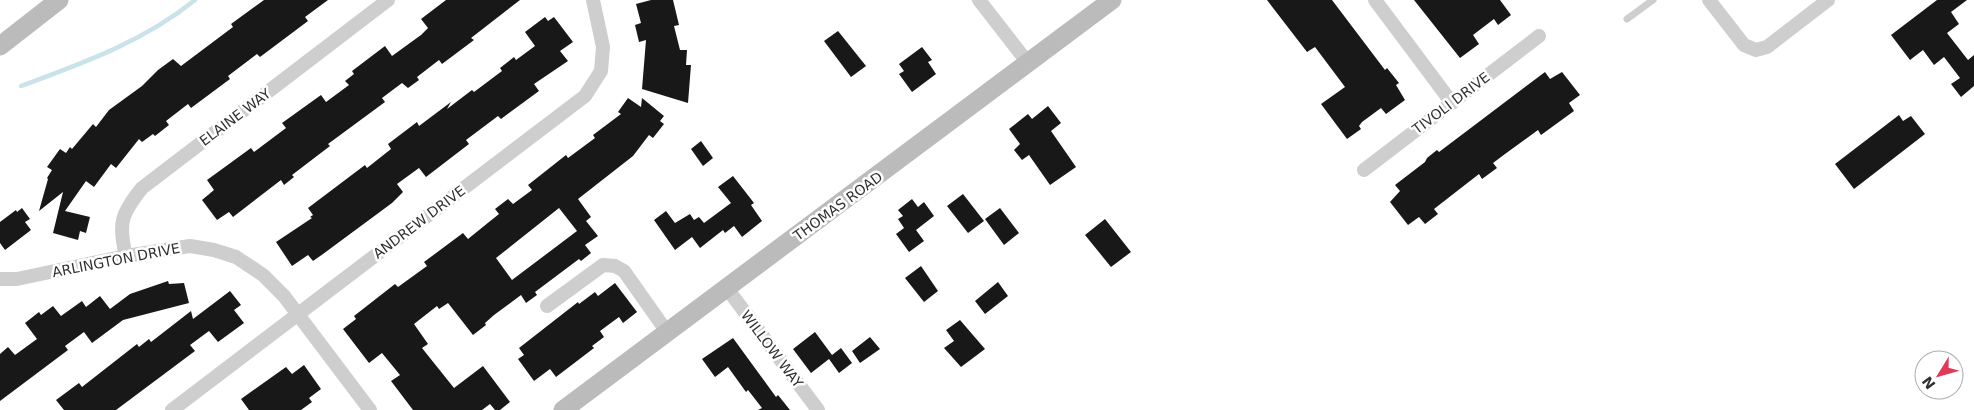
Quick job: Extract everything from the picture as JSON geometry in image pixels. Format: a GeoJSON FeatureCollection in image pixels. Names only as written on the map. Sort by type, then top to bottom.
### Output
{"type":"FeatureCollection","features":[{"type":"Feature","properties":{"kind":"street"},"geometry":{"type":"LineString","coordinates":[[0,46],[59,0]]}},
{"type":"Feature","properties":{"kind":"street","name":"ELAINE WAY"},"geometry":{"type":"LineString","coordinates":[[126,256],[121,238],[121,220],[128,206],[142,188],[388,0]]}},
{"type":"Feature","properties":{"kind":"street","name":"ANDREW DRIVE"},"geometry":{"type":"LineString","coordinates":[[172,410],[585,96],[601,71],[603,48],[592,0]]}},
{"type":"Feature","properties":{"kind":"street"},"geometry":{"type":"LineString","coordinates":[[979,0],[1028,63]]}},
{"type":"Feature","properties":{"kind":"street","name":"THOMAS ROAD"},"geometry":{"type":"LineString","coordinates":[[563,410],[1112,0]]}},
{"type":"Feature","properties":{"kind":"street"},"geometry":{"type":"LineString","coordinates":[[1374,0],[1452,103]]}},
{"type":"Feature","properties":{"kind":"street"},"geometry":{"type":"LineString","coordinates":[[1710,0],[1744,44],[1756,50],[1767,47],[1828,0]]}},
{"type":"Feature","properties":{"kind":"street","name":"TIVOLI DRIVE"},"geometry":{"type":"LineString","coordinates":[[1364,170],[1539,36]]}},
{"type":"Feature","properties":{"kind":"street","name":"ARLINGTON DRIVE"},"geometry":{"type":"LineString","coordinates":[[0,278],[17,279],[126,256],[190,246],[214,250],[236,257],[263,275],[299,314],[370,410]]}},
{"type":"Feature","properties":{"kind":"street"},"geometry":{"type":"LineString","coordinates":[[547,306],[603,265],[615,266],[624,271],[667,332]]}},
{"type":"Feature","properties":{"kind":"street","name":"WILLOW WAY"},"geometry":{"type":"LineString","coordinates":[[726,287],[818,410]]}},
{"type":"Feature","properties":{"kind":"lane"},"geometry":{"type":"LineString","coordinates":[[1628,19],[1653,0]]}},
{"type":"Feature","properties":{"kind":"building"},"geometry":{"type":"Polygon","coordinates":[[[264,0],[328,0],[305,17],[308,21],[260,57],[257,54],[228,76],[230,79],[191,108],[188,104],[166,121],[169,125],[155,136],[153,134],[142,142],[139,139],[116,168],[111,164],[94,187],[86,181],[65,211],[90,217],[86,233],[80,231],[78,240],[53,233],[63,192],[39,211],[47,178],[52,170],[47,167],[60,149],[66,153],[70,147],[72,149],[93,124],[96,127],[109,110],[142,86],[158,70],[173,59],[181,66],[233,27],[231,24],[264,0]]]}},
{"type":"Feature","properties":{"kind":"building"},"geometry":{"type":"Polygon","coordinates":[[[446,0],[520,0],[471,38],[474,40],[442,64],[439,60],[417,77],[419,80],[408,88],[402,83],[382,98],[385,102],[328,144],[330,146],[292,175],[294,177],[284,185],[281,180],[233,217],[229,212],[217,220],[202,200],[214,190],[207,180],[251,148],[254,152],[286,128],[282,123],[321,95],[326,102],[349,85],[345,81],[354,74],[352,71],[385,46],[392,56],[421,35],[428,28],[421,19],[446,0]]]}},
{"type":"Feature","properties":{"kind":"building"},"geometry":{"type":"Polygon","coordinates":[[[651,0],[673,0],[679,25],[674,26],[680,50],[687,50],[686,65],[691,65],[688,103],[642,89],[646,40],[639,42],[635,25],[641,23],[636,4],[651,0]]]}},
{"type":"Feature","properties":{"kind":"building"},"geometry":{"type":"Polygon","coordinates":[[[1267,0],[1332,0],[1385,70],[1387,68],[1399,83],[1396,85],[1405,100],[1386,114],[1381,108],[1362,122],[1359,126],[1361,129],[1347,139],[1321,104],[1345,87],[1315,47],[1307,52],[1267,0]]]}},
{"type":"Feature","properties":{"kind":"building"},"geometry":{"type":"Polygon","coordinates":[[[1414,0],[1500,0],[1511,15],[1498,25],[1494,19],[1473,35],[1479,44],[1460,58],[1414,0]]]}},
{"type":"Feature","properties":{"kind":"building"},"geometry":{"type":"Polygon","coordinates":[[[1937,0],[1967,0],[1951,12],[1959,24],[1947,33],[1968,60],[1974,55],[1974,86],[1961,97],[1951,84],[1960,78],[1944,57],[1934,65],[1923,50],[1910,60],[1891,35],[1937,0]]]}},
{"type":"Feature","properties":{"kind":"building"},"geometry":{"type":"Polygon","coordinates":[[[545,17],[548,21],[554,17],[573,42],[560,51],[568,61],[534,84],[539,91],[501,119],[498,116],[466,140],[469,144],[426,177],[419,168],[397,184],[403,192],[392,203],[323,254],[313,261],[308,255],[292,266],[276,242],[312,218],[310,217],[313,215],[308,208],[365,165],[367,168],[391,149],[388,144],[417,122],[419,126],[451,102],[447,109],[472,90],[474,92],[502,71],[500,68],[514,57],[516,60],[535,46],[525,32],[545,17]]]}},
{"type":"Feature","properties":{"kind":"building"},"geometry":{"type":"Polygon","coordinates":[[[838,31],[866,66],[851,77],[824,41],[838,31]]]}},
{"type":"Feature","properties":{"kind":"building"},"geometry":{"type":"Polygon","coordinates":[[[922,47],[932,60],[928,62],[936,74],[912,92],[899,74],[904,71],[899,64],[922,47]]]}},
{"type":"Feature","properties":{"kind":"building"},"geometry":{"type":"Polygon","coordinates":[[[1545,72],[1550,79],[1562,72],[1580,95],[1569,103],[1574,111],[1541,135],[1538,130],[1493,163],[1497,168],[1482,179],[1479,174],[1434,209],[1438,214],[1425,224],[1419,217],[1408,225],[1390,202],[1400,191],[1395,185],[1425,162],[1437,150],[1439,152],[1545,72]]]}},
{"type":"Feature","properties":{"kind":"building"},"geometry":{"type":"Polygon","coordinates":[[[628,98],[641,107],[642,98],[664,116],[660,121],[664,124],[653,138],[649,135],[633,156],[578,199],[591,217],[586,221],[598,236],[585,245],[591,253],[581,261],[579,259],[535,292],[537,295],[526,303],[521,295],[494,315],[485,323],[486,325],[473,335],[448,303],[439,309],[437,306],[414,324],[428,344],[422,348],[454,388],[483,366],[510,402],[500,410],[495,410],[490,404],[482,410],[413,410],[391,381],[400,375],[382,353],[369,363],[343,329],[356,319],[354,316],[395,284],[398,287],[427,266],[424,262],[463,233],[468,239],[499,214],[495,209],[508,199],[513,204],[532,190],[528,185],[566,155],[568,158],[595,138],[593,135],[621,114],[618,112],[628,98]],[[559,208],[496,258],[512,280],[577,231],[559,208]]]}},
{"type":"Feature","properties":{"kind":"building"},"geometry":{"type":"Polygon","coordinates":[[[1048,106],[1061,123],[1051,131],[1076,167],[1050,185],[1029,155],[1022,160],[1014,150],[1020,144],[1009,129],[1028,114],[1032,119],[1048,106]]]}},
{"type":"Feature","properties":{"kind":"building"},"geometry":{"type":"Polygon","coordinates":[[[1899,115],[1903,121],[1911,116],[1925,134],[1854,189],[1835,164],[1899,115]]]}},
{"type":"Feature","properties":{"kind":"building"},"geometry":{"type":"Polygon","coordinates":[[[701,141],[713,158],[703,166],[691,149],[701,141]]]}},
{"type":"Feature","properties":{"kind":"building"},"geometry":{"type":"Polygon","coordinates":[[[733,176],[754,203],[751,205],[762,221],[742,237],[734,226],[725,233],[723,230],[700,248],[692,237],[675,250],[654,220],[666,211],[675,223],[690,214],[694,220],[699,217],[704,223],[731,203],[718,187],[733,176]]]}},
{"type":"Feature","properties":{"kind":"building"},"geometry":{"type":"Polygon","coordinates":[[[963,194],[984,221],[968,233],[947,206],[963,194]]]}},
{"type":"Feature","properties":{"kind":"building"},"geometry":{"type":"Polygon","coordinates":[[[912,199],[918,207],[924,202],[934,216],[916,230],[924,241],[909,252],[896,234],[904,228],[898,219],[903,216],[898,210],[912,199]]]}},
{"type":"Feature","properties":{"kind":"building"},"geometry":{"type":"Polygon","coordinates":[[[22,208],[30,219],[25,222],[31,230],[5,250],[0,243],[0,222],[16,210],[17,212],[22,208]]]}},
{"type":"Feature","properties":{"kind":"building"},"geometry":{"type":"Polygon","coordinates":[[[1000,208],[1019,233],[1004,245],[985,219],[1000,208]]]}},
{"type":"Feature","properties":{"kind":"building"},"geometry":{"type":"Polygon","coordinates":[[[1105,219],[1131,252],[1111,267],[1085,235],[1105,219]]]}},
{"type":"Feature","properties":{"kind":"building"},"geometry":{"type":"Polygon","coordinates":[[[921,266],[938,291],[924,302],[905,278],[921,266]]]}},
{"type":"Feature","properties":{"kind":"building"},"geometry":{"type":"Polygon","coordinates":[[[168,281],[169,284],[184,283],[189,303],[123,320],[92,343],[84,332],[65,346],[68,350],[0,401],[0,354],[8,347],[15,355],[37,339],[25,323],[39,312],[41,315],[53,306],[61,316],[82,301],[86,307],[100,296],[110,309],[130,294],[168,281]]]}},
{"type":"Feature","properties":{"kind":"building"},"geometry":{"type":"Polygon","coordinates":[[[998,282],[1008,296],[985,314],[975,301],[998,282]]]}},
{"type":"Feature","properties":{"kind":"building"},"geometry":{"type":"Polygon","coordinates":[[[615,283],[637,312],[623,323],[619,317],[600,331],[604,337],[592,346],[594,348],[556,377],[550,369],[534,381],[518,359],[524,355],[519,348],[578,302],[579,304],[595,292],[598,296],[615,283]]]}},
{"type":"Feature","properties":{"kind":"building"},"geometry":{"type":"Polygon","coordinates":[[[230,291],[241,305],[234,310],[244,323],[218,342],[209,331],[190,345],[195,351],[116,410],[64,410],[56,400],[79,383],[82,387],[137,344],[139,347],[149,339],[151,342],[191,311],[193,319],[230,291]]]}},
{"type":"Feature","properties":{"kind":"building"},"geometry":{"type":"Polygon","coordinates":[[[960,320],[985,349],[961,367],[944,348],[954,341],[946,330],[960,320]]]}},
{"type":"Feature","properties":{"kind":"building"},"geometry":{"type":"Polygon","coordinates":[[[815,332],[832,355],[841,348],[852,363],[839,373],[829,359],[811,373],[793,349],[815,332]]]}},
{"type":"Feature","properties":{"kind":"building"},"geometry":{"type":"Polygon","coordinates":[[[870,337],[880,349],[860,363],[852,351],[870,337]]]}},
{"type":"Feature","properties":{"kind":"building"},"geometry":{"type":"Polygon","coordinates":[[[733,338],[776,397],[778,395],[790,410],[758,410],[762,408],[748,390],[746,392],[728,367],[715,377],[702,359],[733,338]]]}},
{"type":"Feature","properties":{"kind":"building"},"geometry":{"type":"Polygon","coordinates":[[[304,365],[321,389],[309,398],[312,402],[301,410],[249,410],[241,399],[286,367],[292,374],[304,365]]]}},
{"type":"Feature","properties":{"kind":"waterway"},"geometry":{"type":"LineString","coordinates":[[21,86],[90,60],[133,40],[155,28],[195,0]]}}]}
